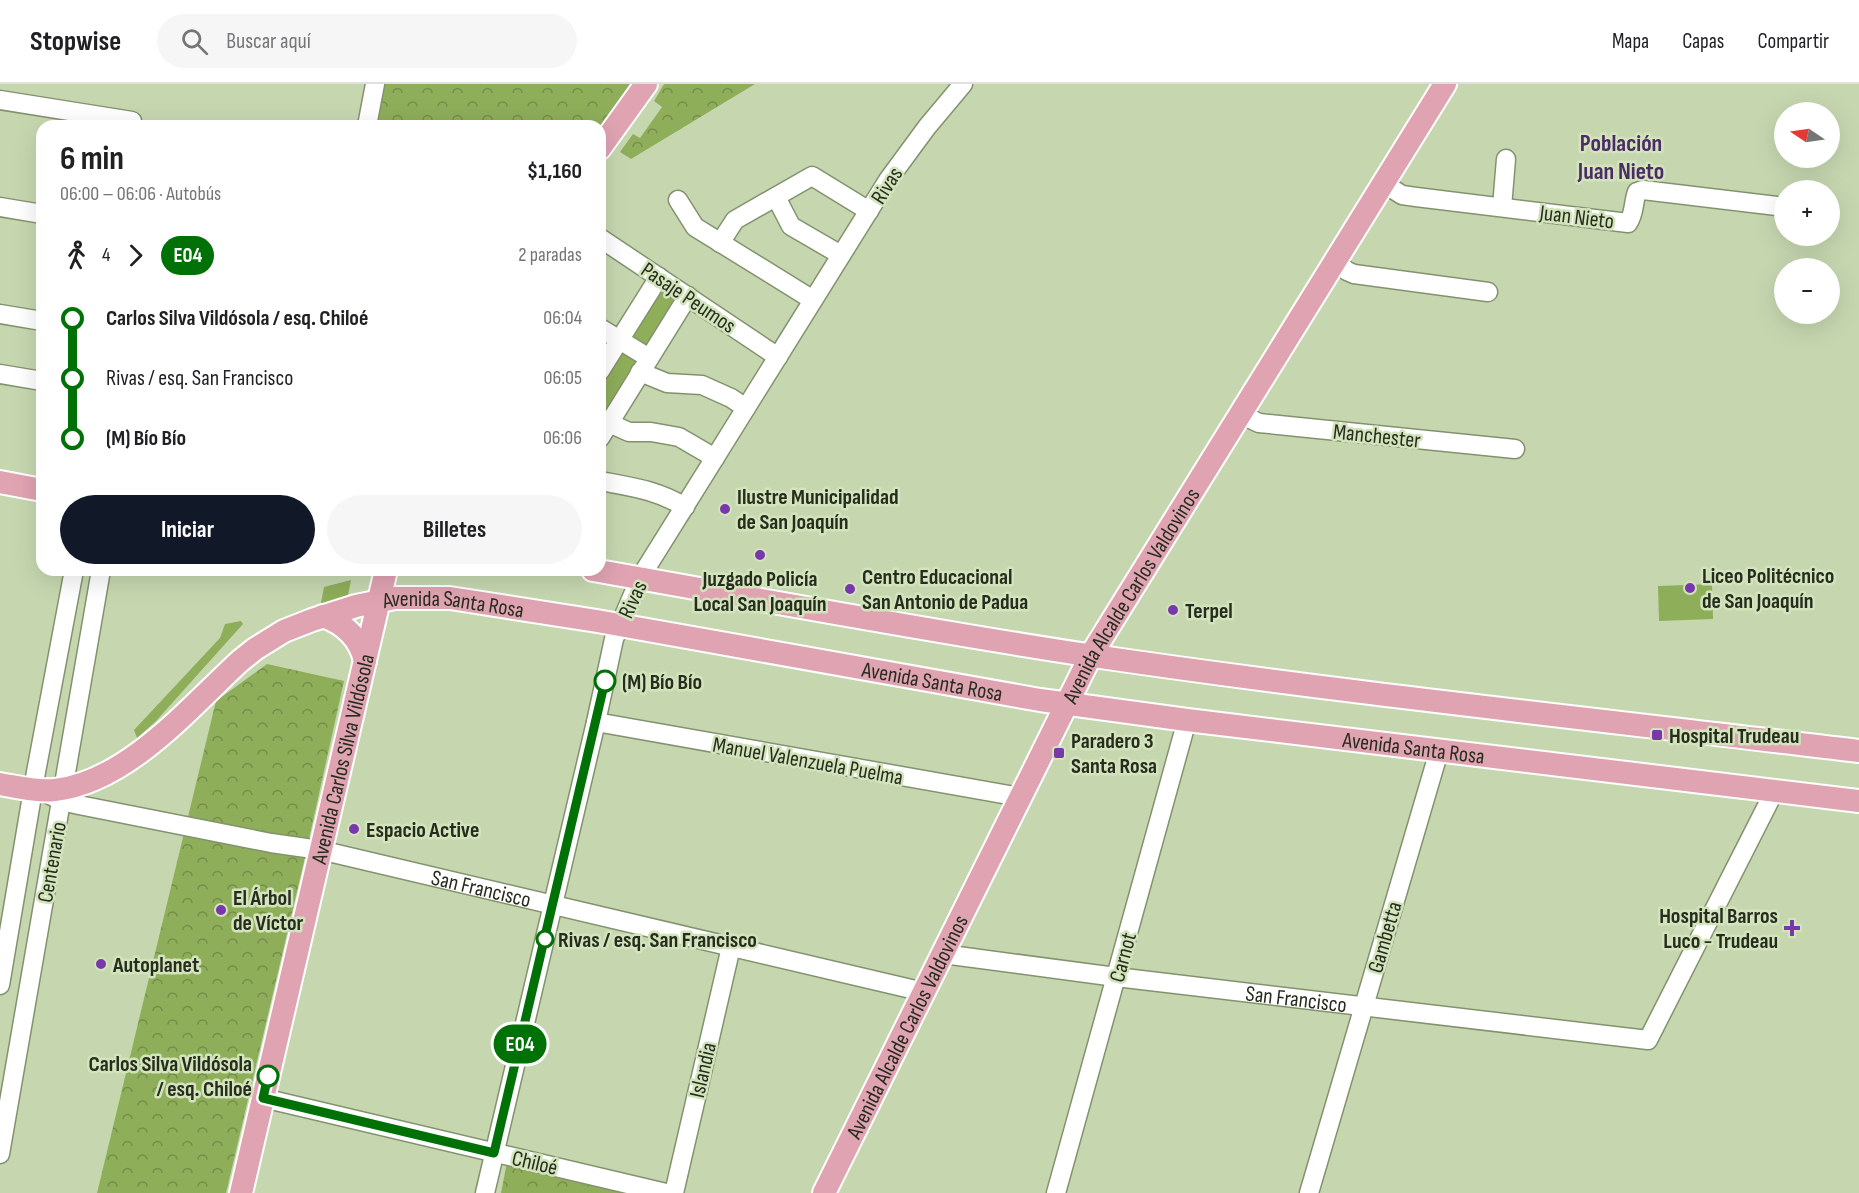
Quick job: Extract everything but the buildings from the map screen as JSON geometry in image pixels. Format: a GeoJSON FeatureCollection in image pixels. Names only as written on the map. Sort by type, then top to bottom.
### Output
{"type":"FeatureCollection","features":[{"type":"Feature","properties":{"kind":"main road"},"geometry":{"type":"LineString","coordinates":[[606,140],[646,84]]}},
{"type":"Feature","properties":{"kind":"main road","name":"Avenida Alcalde Carlos Valdovinos"},"geometry":{"type":"LineString","coordinates":[[824,1193],[1091,655],[1445,84]]}},
{"type":"Feature","properties":{"kind":"main road"},"geometry":{"type":"LineString","coordinates":[[0,482],[36,489]]}},
{"type":"Feature","properties":{"kind":"main road"},"geometry":{"type":"LineString","coordinates":[[606,572],[904,625],[1091,655],[1529,712],[1859,751]]}},
{"type":"Feature","properties":{"kind":"main road","name":"Avenida Carlos Silva Vildósola"},"geometry":{"type":"LineString","coordinates":[[241,1193],[385,576]]}},
{"type":"Feature","properties":{"kind":"main road"},"geometry":{"type":"LineString","coordinates":[[391,576],[402,589],[418,597]]}},
{"type":"Feature","properties":{"kind":"main road","name":"Avenida Santa Rosa"},"geometry":{"type":"LineString","coordinates":[[63,795],[127,762],[144,750],[255,649],[284,631],[324,616],[379,600],[418,597],[468,600],[952,685],[1187,720],[1859,801]]}},
{"type":"Feature","properties":{"kind":"main road"},"geometry":{"type":"LineString","coordinates":[[324,616],[349,631],[361,647],[365,661]]}},
{"type":"Feature","properties":{"kind":"main road","name":"San Francisco"},"geometry":{"type":"LineString","coordinates":[[0,784],[63,795]]}},
{"type":"Feature","properties":{"kind":"street"},"geometry":{"type":"LineString","coordinates":[[368,120],[375,84]]}},
{"type":"Feature","properties":{"kind":"street","name":"Rivas"},"geometry":{"type":"LineString","coordinates":[[485,1193],[619,625],[640,578],[888,180],[927,127],[963,84]]}},
{"type":"Feature","properties":{"kind":"street"},"geometry":{"type":"LineString","coordinates":[[0,100],[126,120]]}},
{"type":"Feature","properties":{"kind":"street"},"geometry":{"type":"LineString","coordinates":[[1502,207],[1506,159]]}},
{"type":"Feature","properties":{"kind":"street"},"geometry":{"type":"LineString","coordinates":[[720,243],[735,220],[812,176],[869,211]]}},
{"type":"Feature","properties":{"kind":"street","name":"Juan Nieto"},"geometry":{"type":"LineString","coordinates":[[1383,183],[1402,195],[1628,223],[1632,218],[1637,192],[1643,190],[1774,206]]}},
{"type":"Feature","properties":{"kind":"street"},"geometry":{"type":"LineString","coordinates":[[776,197],[791,226],[841,255]]}},
{"type":"Feature","properties":{"kind":"street"},"geometry":{"type":"LineString","coordinates":[[678,200],[695,227],[813,300]]}},
{"type":"Feature","properties":{"kind":"street"},"geometry":{"type":"LineString","coordinates":[[0,207],[36,213]]}},
{"type":"Feature","properties":{"kind":"street","name":"Pasaje Peumos"},"geometry":{"type":"LineString","coordinates":[[606,242],[778,357]]}},
{"type":"Feature","properties":{"kind":"street"},"geometry":{"type":"LineString","coordinates":[[1335,261],[1347,271],[1362,275],[1488,292]]}},
{"type":"Feature","properties":{"kind":"street"},"geometry":{"type":"LineString","coordinates":[[606,361],[658,277]]}},
{"type":"Feature","properties":{"kind":"street"},"geometry":{"type":"LineString","coordinates":[[606,428],[688,296]]}},
{"type":"Feature","properties":{"kind":"street"},"geometry":{"type":"LineString","coordinates":[[0,314],[36,320]]}},
{"type":"Feature","properties":{"kind":"street"},"geometry":{"type":"LineString","coordinates":[[606,331],[620,339],[645,365],[667,383],[702,385],[746,408]]}},
{"type":"Feature","properties":{"kind":"street"},"geometry":{"type":"LineString","coordinates":[[0,374],[36,380]]}},
{"type":"Feature","properties":{"kind":"street","name":"Manchester"},"geometry":{"type":"LineString","coordinates":[[1240,414],[1259,423],[1515,449]]}},
{"type":"Feature","properties":{"kind":"street"},"geometry":{"type":"LineString","coordinates":[[606,430],[651,432],[679,437],[715,458]]}},
{"type":"Feature","properties":{"kind":"street"},"geometry":{"type":"LineString","coordinates":[[606,482],[654,491],[685,507]]}},
{"type":"Feature","properties":{"kind":"street","name":"Centenario"},"geometry":{"type":"LineString","coordinates":[[0,985],[37,790],[73,576]]}},
{"type":"Feature","properties":{"kind":"street","name":"Centenario"},"geometry":{"type":"LineString","coordinates":[[0,1154],[100,576]]}},
{"type":"Feature","properties":{"kind":"street","name":"Carnot"},"geometry":{"type":"LineString","coordinates":[[1056,1193],[1187,720]]}},
{"type":"Feature","properties":{"kind":"street","name":"Manuel Valenzuela Puelma"},"geometry":{"type":"LineString","coordinates":[[596,722],[1020,797]]}},
{"type":"Feature","properties":{"kind":"street","name":"Gambetta"},"geometry":{"type":"LineString","coordinates":[[1309,1193],[1439,751]]}},
{"type":"Feature","properties":{"kind":"street","name":"San Francisco"},"geometry":{"type":"LineString","coordinates":[[943,954],[1116,977],[1648,1040],[1774,792]]}},
{"type":"Feature","properties":{"kind":"street","name":"San Francisco"},"geometry":{"type":"LineString","coordinates":[[63,795],[271,843],[321,850],[924,992]]}},
{"type":"Feature","properties":{"kind":"street","name":"Islandia"},"geometry":{"type":"LineString","coordinates":[[674,1193],[731,947]]}},
{"type":"Feature","properties":{"kind":"street","name":"Chiloé"},"geometry":{"type":"LineString","coordinates":[[263,1098],[655,1192]]}},
{"type":"Feature","properties":{"kind":"green space"},"geometry":{"type":"Polygon","coordinates":[[[385,84],[633,84],[606,121],[378,120],[385,84]]]}},
{"type":"Feature","properties":{"kind":"green space"},"geometry":{"type":"Polygon","coordinates":[[[664,84],[755,84],[631,159],[620,152],[633,134],[640,138],[662,107],[654,101],[664,84]]]}},
{"type":"Feature","properties":{"kind":"green space"},"geometry":{"type":"Polygon","coordinates":[[[657,287],[682,302],[606,423],[606,368],[657,287]]]}},
{"type":"Feature","properties":{"kind":"green space"},"geometry":{"type":"Polygon","coordinates":[[[351,580],[347,601],[320,608],[324,587],[351,580]]]}},
{"type":"Feature","properties":{"kind":"green space"},"geometry":{"type":"Polygon","coordinates":[[[1712,584],[1713,619],[1659,621],[1658,586],[1712,584]]]}},
{"type":"Feature","properties":{"kind":"green space"},"geometry":{"type":"Polygon","coordinates":[[[241,621],[243,624],[156,721],[137,738],[134,730],[220,638],[225,624],[241,621]]]}},
{"type":"Feature","properties":{"kind":"green space"},"geometry":{"type":"Polygon","coordinates":[[[267,664],[344,681],[226,1193],[97,1193],[216,701],[267,664]]]}},
{"type":"Feature","properties":{"kind":"green space"},"geometry":{"type":"Polygon","coordinates":[[[507,1162],[633,1193],[501,1193],[507,1162]]]}},
{"type":"Feature","properties":{"kind":"bus line","name":"E04"},"geometry":{"type":"LineString","coordinates":[[268,1076],[263,1098],[494,1153],[605,681]]}},
{"type":"Feature","properties":{"kind":"place","name":"Ilustre Municipalidad de San Joaquín"},"geometry":{"type":"Point","coordinates":[725,509]}},
{"type":"Feature","properties":{"kind":"place","name":"Juzgado Policía Local San Joaquín"},"geometry":{"type":"Point","coordinates":[760,555]}},
{"type":"Feature","properties":{"kind":"place","name":"Liceo Politécnico de San Joaquín"},"geometry":{"type":"Point","coordinates":[1690,588]}},
{"type":"Feature","properties":{"kind":"place","name":"Centro Educacional San Antonio de Padua"},"geometry":{"type":"Point","coordinates":[850,589]}},
{"type":"Feature","properties":{"kind":"place","name":"Terpel"},"geometry":{"type":"Point","coordinates":[1173,610]}},
{"type":"Feature","properties":{"kind":"place","name":"(M) Bío Bío"},"geometry":{"type":"Point","coordinates":[605,681]}},
{"type":"Feature","properties":{"kind":"place","name":"Hospital Trudeau"},"geometry":{"type":"Point","coordinates":[1657,735]}},
{"type":"Feature","properties":{"kind":"place","name":"Paradero 3 Santa Rosa"},"geometry":{"type":"Point","coordinates":[1059,753]}},
{"type":"Feature","properties":{"kind":"place","name":"Espacio Active"},"geometry":{"type":"Point","coordinates":[354,829]}},
{"type":"Feature","properties":{"kind":"place","name":"El Árbol de Víctor"},"geometry":{"type":"Point","coordinates":[221,910]}},
{"type":"Feature","properties":{"kind":"place","name":"Hospital Barros Luco - Trudeau"},"geometry":{"type":"Point","coordinates":[1792,928]}},
{"type":"Feature","properties":{"kind":"place","name":"Rivas / esq. San Francisco"},"geometry":{"type":"Point","coordinates":[545,939]}},
{"type":"Feature","properties":{"kind":"place","name":"Autoplanet"},"geometry":{"type":"Point","coordinates":[101,964]}},
{"type":"Feature","properties":{"kind":"place","name":"Carlos Silva Vildósola / esq. Chiloé"},"geometry":{"type":"Point","coordinates":[268,1076]}},
{"type":"Feature","properties":{"kind":"district","name":"Población Juan Nieto"},"geometry":{"type":"Point","coordinates":[1621,157]}}]}
